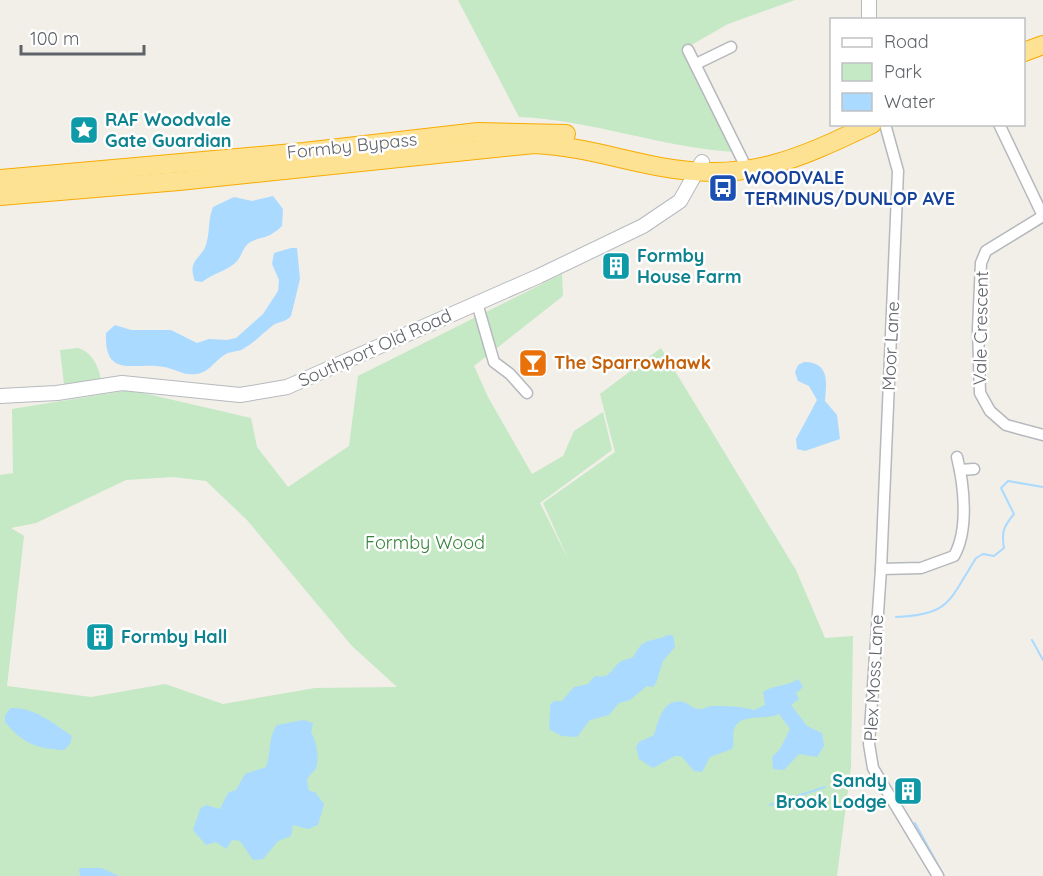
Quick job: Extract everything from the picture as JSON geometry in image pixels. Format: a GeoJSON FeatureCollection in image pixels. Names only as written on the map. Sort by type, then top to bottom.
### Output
{"type":"FeatureCollection","features":[{"type":"Feature","properties":{"kind":"highway"},"geometry":{"type":"LineString","coordinates":[[1025,51],[1043,45]]}},
{"type":"Feature","properties":{"kind":"highway"},"geometry":{"type":"LineString","coordinates":[[700,167],[743,161],[795,148],[840,126]]}},
{"type":"Feature","properties":{"kind":"highway"},"geometry":{"type":"LineString","coordinates":[[700,167],[731,172],[771,166],[799,158],[868,126]]}},
{"type":"Feature","properties":{"kind":"highway","name":"Formby Bypass"},"geometry":{"type":"LineString","coordinates":[[0,179],[509,131],[570,135],[660,155],[700,167]]}},
{"type":"Feature","properties":{"kind":"highway","name":"Formby Bypass"},"geometry":{"type":"LineString","coordinates":[[0,196],[214,177],[534,144],[568,146],[660,167],[700,167]]}},
{"type":"Feature","properties":{"kind":"highway"},"geometry":{"type":"LineString","coordinates":[[125,168],[131,177],[179,173],[214,177]]}},
{"type":"Feature","properties":{"kind":"street"},"geometry":{"type":"LineString","coordinates":[[869,0],[869,18]]}},
{"type":"Feature","properties":{"kind":"street"},"geometry":{"type":"LineString","coordinates":[[696,64],[730,47]]}},
{"type":"Feature","properties":{"kind":"street"},"geometry":{"type":"LineString","coordinates":[[688,50],[743,161]]}},
{"type":"Feature","properties":{"kind":"street","name":"Moor Lane"},"geometry":{"type":"LineString","coordinates":[[881,569],[898,171],[886,126]]}},
{"type":"Feature","properties":{"kind":"street"},"geometry":{"type":"LineString","coordinates":[[1000,126],[1043,216]]}},
{"type":"Feature","properties":{"kind":"street","name":"Southport Old Road"},"geometry":{"type":"LineString","coordinates":[[0,396],[57,393],[122,383],[240,395],[287,387],[540,276],[643,226],[680,201],[700,167]]}},
{"type":"Feature","properties":{"kind":"street","name":"Vale Crescent"},"geometry":{"type":"LineString","coordinates":[[1043,216],[986,251],[981,263],[978,330],[980,393],[990,411],[1006,425],[1043,435]]}},
{"type":"Feature","properties":{"kind":"street"},"geometry":{"type":"LineString","coordinates":[[477,303],[494,362],[510,374],[527,393]]}},
{"type":"Feature","properties":{"kind":"street"},"geometry":{"type":"LineString","coordinates":[[881,569],[921,568],[954,556],[962,530],[960,470],[957,457]]}},
{"type":"Feature","properties":{"kind":"street"},"geometry":{"type":"LineString","coordinates":[[960,470],[974,469]]}},
{"type":"Feature","properties":{"kind":"street","name":"Plex Moss Lane"},"geometry":{"type":"LineString","coordinates":[[881,569],[869,744],[873,768],[938,876]]}},
{"type":"Feature","properties":{"kind":"green space"},"geometry":{"type":"Polygon","coordinates":[[[458,0],[795,0],[728,24],[686,48],[736,152],[681,145],[574,123],[519,117],[458,0]]]}},
{"type":"Feature","properties":{"kind":"green space","name":"Formby Wood"},"geometry":{"type":"Polygon","coordinates":[[[562,274],[563,296],[474,366],[488,397],[532,474],[563,456],[574,431],[603,412],[612,450],[540,503],[569,561],[543,503],[615,452],[600,394],[661,348],[796,570],[825,638],[853,636],[851,767],[837,876],[0,876],[0,475],[13,473],[12,409],[130,390],[251,418],[257,447],[288,487],[349,446],[358,376],[562,274]],[[173,477],[126,480],[36,523],[11,528],[24,536],[7,686],[91,697],[165,684],[223,704],[315,688],[397,687],[352,646],[247,520],[206,481],[173,477]]]}},
{"type":"Feature","properties":{"kind":"green space"},"geometry":{"type":"Polygon","coordinates":[[[78,348],[87,352],[94,360],[101,380],[64,384],[60,350],[78,348]]]}},
{"type":"Feature","properties":{"kind":"water"},"geometry":{"type":"Polygon","coordinates":[[[273,196],[283,209],[282,226],[272,234],[249,243],[231,266],[202,282],[195,281],[194,263],[205,247],[213,207],[234,197],[252,201],[273,196]]]}},
{"type":"Feature","properties":{"kind":"water"},"geometry":{"type":"Polygon","coordinates":[[[297,248],[300,279],[291,316],[272,326],[247,347],[226,354],[201,373],[192,374],[164,367],[123,365],[116,363],[110,357],[106,333],[115,325],[131,330],[171,330],[197,343],[209,339],[236,338],[263,314],[278,291],[279,280],[272,264],[274,253],[297,248]]]}},
{"type":"Feature","properties":{"kind":"water"},"geometry":{"type":"Polygon","coordinates":[[[804,362],[818,365],[825,374],[825,401],[837,415],[840,439],[805,451],[797,449],[796,439],[817,400],[809,386],[798,381],[795,372],[798,365],[804,362]]]}},
{"type":"Feature","properties":{"kind":"water"},"geometry":{"type":"Polygon","coordinates":[[[673,635],[675,647],[663,661],[653,687],[647,686],[630,700],[619,703],[609,715],[590,720],[577,737],[562,736],[550,730],[550,705],[554,701],[562,701],[574,687],[588,684],[595,676],[607,675],[620,662],[634,656],[641,645],[673,635]]]}},
{"type":"Feature","properties":{"kind":"water"},"geometry":{"type":"Polygon","coordinates":[[[798,679],[803,687],[796,693],[799,699],[791,705],[807,726],[822,733],[824,746],[817,757],[799,754],[784,770],[773,769],[772,757],[780,749],[790,729],[779,714],[742,720],[734,729],[732,749],[710,757],[702,772],[694,771],[681,756],[675,756],[653,768],[639,759],[636,747],[639,742],[654,735],[663,710],[672,703],[678,701],[699,709],[722,706],[754,710],[765,705],[763,692],[798,679]]]}},
{"type":"Feature","properties":{"kind":"water"},"geometry":{"type":"Polygon","coordinates":[[[11,708],[28,710],[51,722],[72,736],[70,744],[64,750],[38,746],[24,740],[5,722],[5,715],[11,708]]]}},
{"type":"Feature","properties":{"kind":"water"},"geometry":{"type":"Polygon","coordinates":[[[304,720],[313,723],[311,732],[317,750],[316,768],[307,781],[309,791],[315,792],[324,804],[318,825],[308,829],[293,825],[291,836],[278,841],[263,859],[253,860],[240,841],[232,840],[226,849],[216,842],[206,845],[193,830],[200,809],[206,805],[220,809],[228,793],[236,790],[245,774],[266,767],[272,735],[277,725],[304,720]]]}},
{"type":"Feature","properties":{"kind":"water"},"geometry":{"type":"Polygon","coordinates":[[[79,868],[101,868],[119,876],[80,876],[79,868]]]}},
{"type":"Feature","properties":{"kind":"waterway"},"geometry":{"type":"LineString","coordinates":[[896,617],[914,616],[938,609],[953,595],[976,558],[983,554],[994,556],[1004,548],[1004,529],[1014,514],[1001,488],[1008,481],[1043,487]]}},
{"type":"Feature","properties":{"kind":"waterway"},"geometry":{"type":"LineString","coordinates":[[1032,640],[1043,660]]}},
{"type":"Feature","properties":{"kind":"waterway"},"geometry":{"type":"LineString","coordinates":[[770,805],[825,787]]}},
{"type":"Feature","properties":{"kind":"waterway"},"geometry":{"type":"LineString","coordinates":[[915,823],[944,876]]}},
{"type":"Feature","properties":{"kind":"place","name":"RAF Woodvale Gate Guardian"},"geometry":{"type":"Point","coordinates":[84,130]}},
{"type":"Feature","properties":{"kind":"place","name":"WOODVALE TERMINUS/DUNLOP AVE"},"geometry":{"type":"Point","coordinates":[723,188]}},
{"type":"Feature","properties":{"kind":"place","name":"Formby House Farm"},"geometry":{"type":"Point","coordinates":[616,266]}},
{"type":"Feature","properties":{"kind":"place","name":"The Sparrowhawk"},"geometry":{"type":"Point","coordinates":[533,363]}},
{"type":"Feature","properties":{"kind":"place","name":"Formby Hall"},"geometry":{"type":"Point","coordinates":[100,637]}},
{"type":"Feature","properties":{"kind":"place","name":"Sandy Brook Lodge"},"geometry":{"type":"Point","coordinates":[908,791]}}]}
